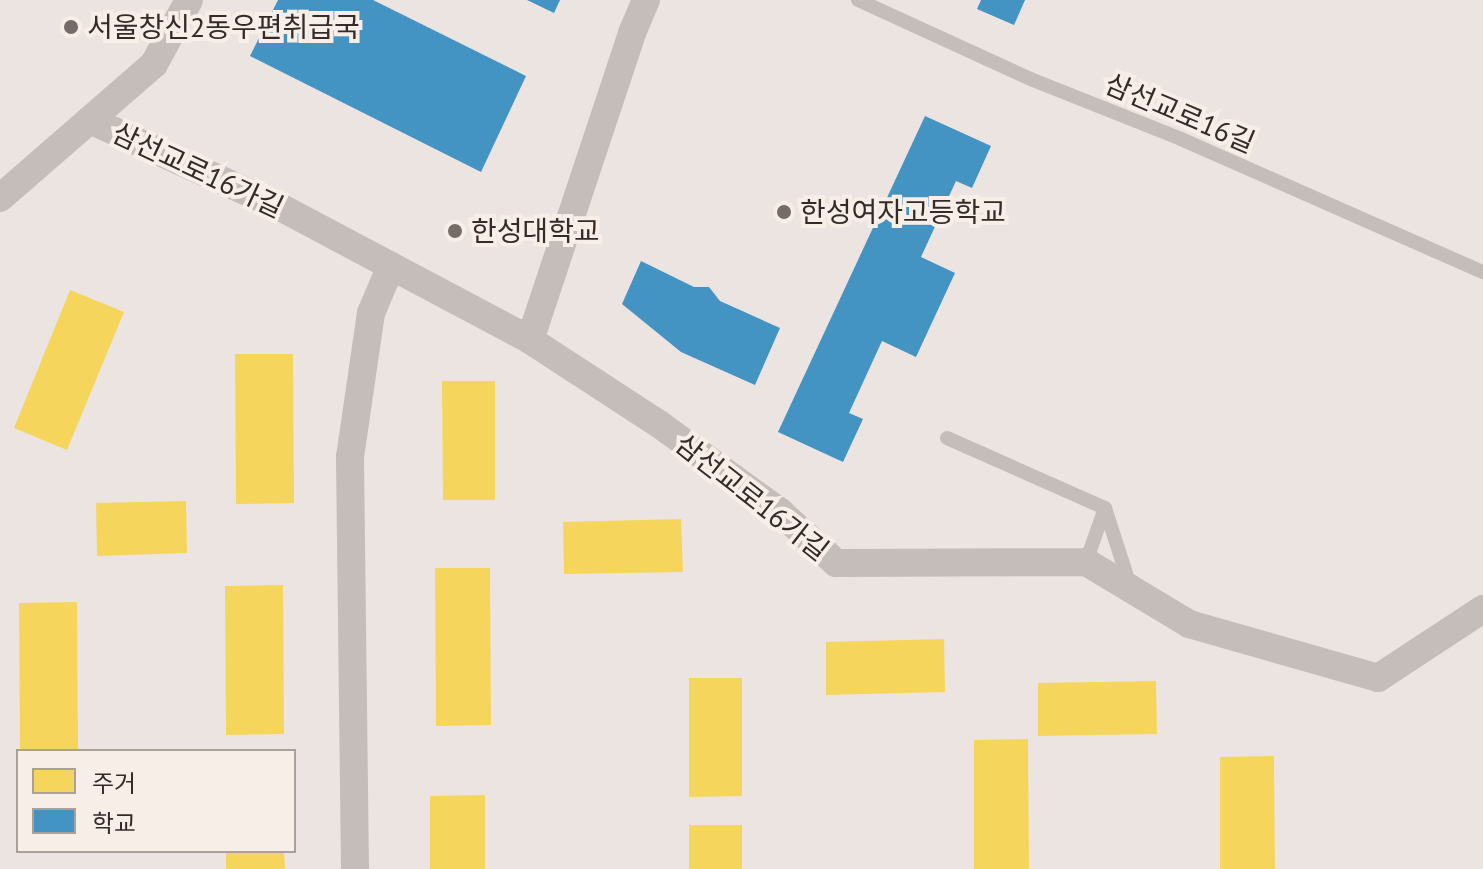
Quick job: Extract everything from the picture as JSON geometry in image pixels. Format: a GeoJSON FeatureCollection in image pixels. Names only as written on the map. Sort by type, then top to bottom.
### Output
{"type":"FeatureCollection","features":[{"type":"Feature","properties":{"kind":"street"},"geometry":{"type":"LineString","coordinates":[[0,198],[154,64],[189,0]]}},
{"type":"Feature","properties":{"kind":"street"},"geometry":{"type":"LineString","coordinates":[[530,340],[627,47],[646,0]]}},
{"type":"Feature","properties":{"kind":"street","name":"삼선교로16가길"},"geometry":{"type":"LineString","coordinates":[[90,120],[282,208],[530,340],[659,424],[768,503],[836,563],[1086,562]]}},
{"type":"Feature","properties":{"kind":"street"},"geometry":{"type":"LineString","coordinates":[[355,869],[350,457],[371,313],[391,266]]}},
{"type":"Feature","properties":{"kind":"street"},"geometry":{"type":"LineString","coordinates":[[1086,562],[1189,624],[1378,678],[1483,609]]}},
{"type":"Feature","properties":{"kind":"lane","name":"삼선교로16길"},"geometry":{"type":"LineString","coordinates":[[858,0],[1033,80],[1181,139],[1483,272]]}},
{"type":"Feature","properties":{"kind":"lane"},"geometry":{"type":"LineString","coordinates":[[947,438],[1105,508],[1128,579],[1189,624]]}},
{"type":"Feature","properties":{"kind":"lane"},"geometry":{"type":"LineString","coordinates":[[1086,562],[1105,508]]}},
{"type":"Feature","properties":{"kind":"building: 주거"},"geometry":{"type":"Polygon","coordinates":[[[70,290],[124,312],[67,450],[14,428],[70,290]]]}},
{"type":"Feature","properties":{"kind":"building: 주거"},"geometry":{"type":"Polygon","coordinates":[[[235,354],[293,354],[294,503],[236,504],[235,354]]]}},
{"type":"Feature","properties":{"kind":"building: 주거"},"geometry":{"type":"Polygon","coordinates":[[[442,381],[495,381],[495,500],[443,500],[442,381]]]}},
{"type":"Feature","properties":{"kind":"building: 주거"},"geometry":{"type":"Polygon","coordinates":[[[186,501],[187,553],[97,556],[96,503],[186,501]]]}},
{"type":"Feature","properties":{"kind":"building: 주거"},"geometry":{"type":"Polygon","coordinates":[[[681,519],[683,572],[564,574],[563,522],[681,519]]]}},
{"type":"Feature","properties":{"kind":"building: 주거"},"geometry":{"type":"Polygon","coordinates":[[[435,568],[490,568],[491,725],[436,726],[435,568]]]}},
{"type":"Feature","properties":{"kind":"building: 주거"},"geometry":{"type":"Polygon","coordinates":[[[283,585],[284,734],[226,735],[225,586],[283,585]]]}},
{"type":"Feature","properties":{"kind":"building: 주거"},"geometry":{"type":"Polygon","coordinates":[[[77,602],[78,749],[20,749],[19,603],[77,602]]]}},
{"type":"Feature","properties":{"kind":"building: 주거"},"geometry":{"type":"Polygon","coordinates":[[[944,639],[945,692],[826,695],[826,642],[944,639]]]}},
{"type":"Feature","properties":{"kind":"building: 주거"},"geometry":{"type":"Polygon","coordinates":[[[689,678],[742,678],[742,796],[689,797],[689,678]]]}},
{"type":"Feature","properties":{"kind":"building: 주거"},"geometry":{"type":"Polygon","coordinates":[[[1156,681],[1157,734],[1038,736],[1038,683],[1156,681]]]}},
{"type":"Feature","properties":{"kind":"building: 주거"},"geometry":{"type":"Polygon","coordinates":[[[1028,739],[1029,869],[974,869],[974,740],[1028,739]]]}},
{"type":"Feature","properties":{"kind":"building: 주거"},"geometry":{"type":"Polygon","coordinates":[[[1274,756],[1275,869],[1220,869],[1220,757],[1274,756]]]}},
{"type":"Feature","properties":{"kind":"building: 주거"},"geometry":{"type":"Polygon","coordinates":[[[485,795],[485,869],[430,869],[430,796],[485,795]]]}},
{"type":"Feature","properties":{"kind":"building: 주거"},"geometry":{"type":"Polygon","coordinates":[[[689,825],[742,825],[742,869],[689,869],[689,825]]]}},
{"type":"Feature","properties":{"kind":"building: 주거"},"geometry":{"type":"Polygon","coordinates":[[[226,853],[284,853],[285,869],[226,869],[226,853]]]}},
{"type":"Feature","properties":{"kind":"building: 학교"},"geometry":{"type":"Polygon","coordinates":[[[278,0],[373,0],[526,76],[481,172],[250,56],[278,0]]]}},
{"type":"Feature","properties":{"kind":"building: 학교"},"geometry":{"type":"Polygon","coordinates":[[[527,0],[560,0],[554,13],[527,0]]]}},
{"type":"Feature","properties":{"kind":"building: 학교"},"geometry":{"type":"Polygon","coordinates":[[[981,0],[1025,0],[1014,25],[977,9],[981,0]]]}},
{"type":"Feature","properties":{"kind":"building: 학교"},"geometry":{"type":"Polygon","coordinates":[[[925,116],[991,146],[972,188],[956,181],[921,257],[955,273],[916,357],[882,341],[849,413],[863,419],[843,462],[778,432],[925,116]]]}},
{"type":"Feature","properties":{"kind":"building: 학교"},"geometry":{"type":"Polygon","coordinates":[[[641,261],[694,287],[709,287],[720,301],[780,328],[755,385],[681,352],[622,304],[641,261]]]}},
{"type":"Feature","properties":{"kind":"place","name":"서울창신2동우편취급국"},"geometry":{"type":"Point","coordinates":[71,27]}},
{"type":"Feature","properties":{"kind":"place","name":"한성여자고등학교"},"geometry":{"type":"Point","coordinates":[784,212]}},
{"type":"Feature","properties":{"kind":"place","name":"한성대학교"},"geometry":{"type":"Point","coordinates":[455,231]}}]}
